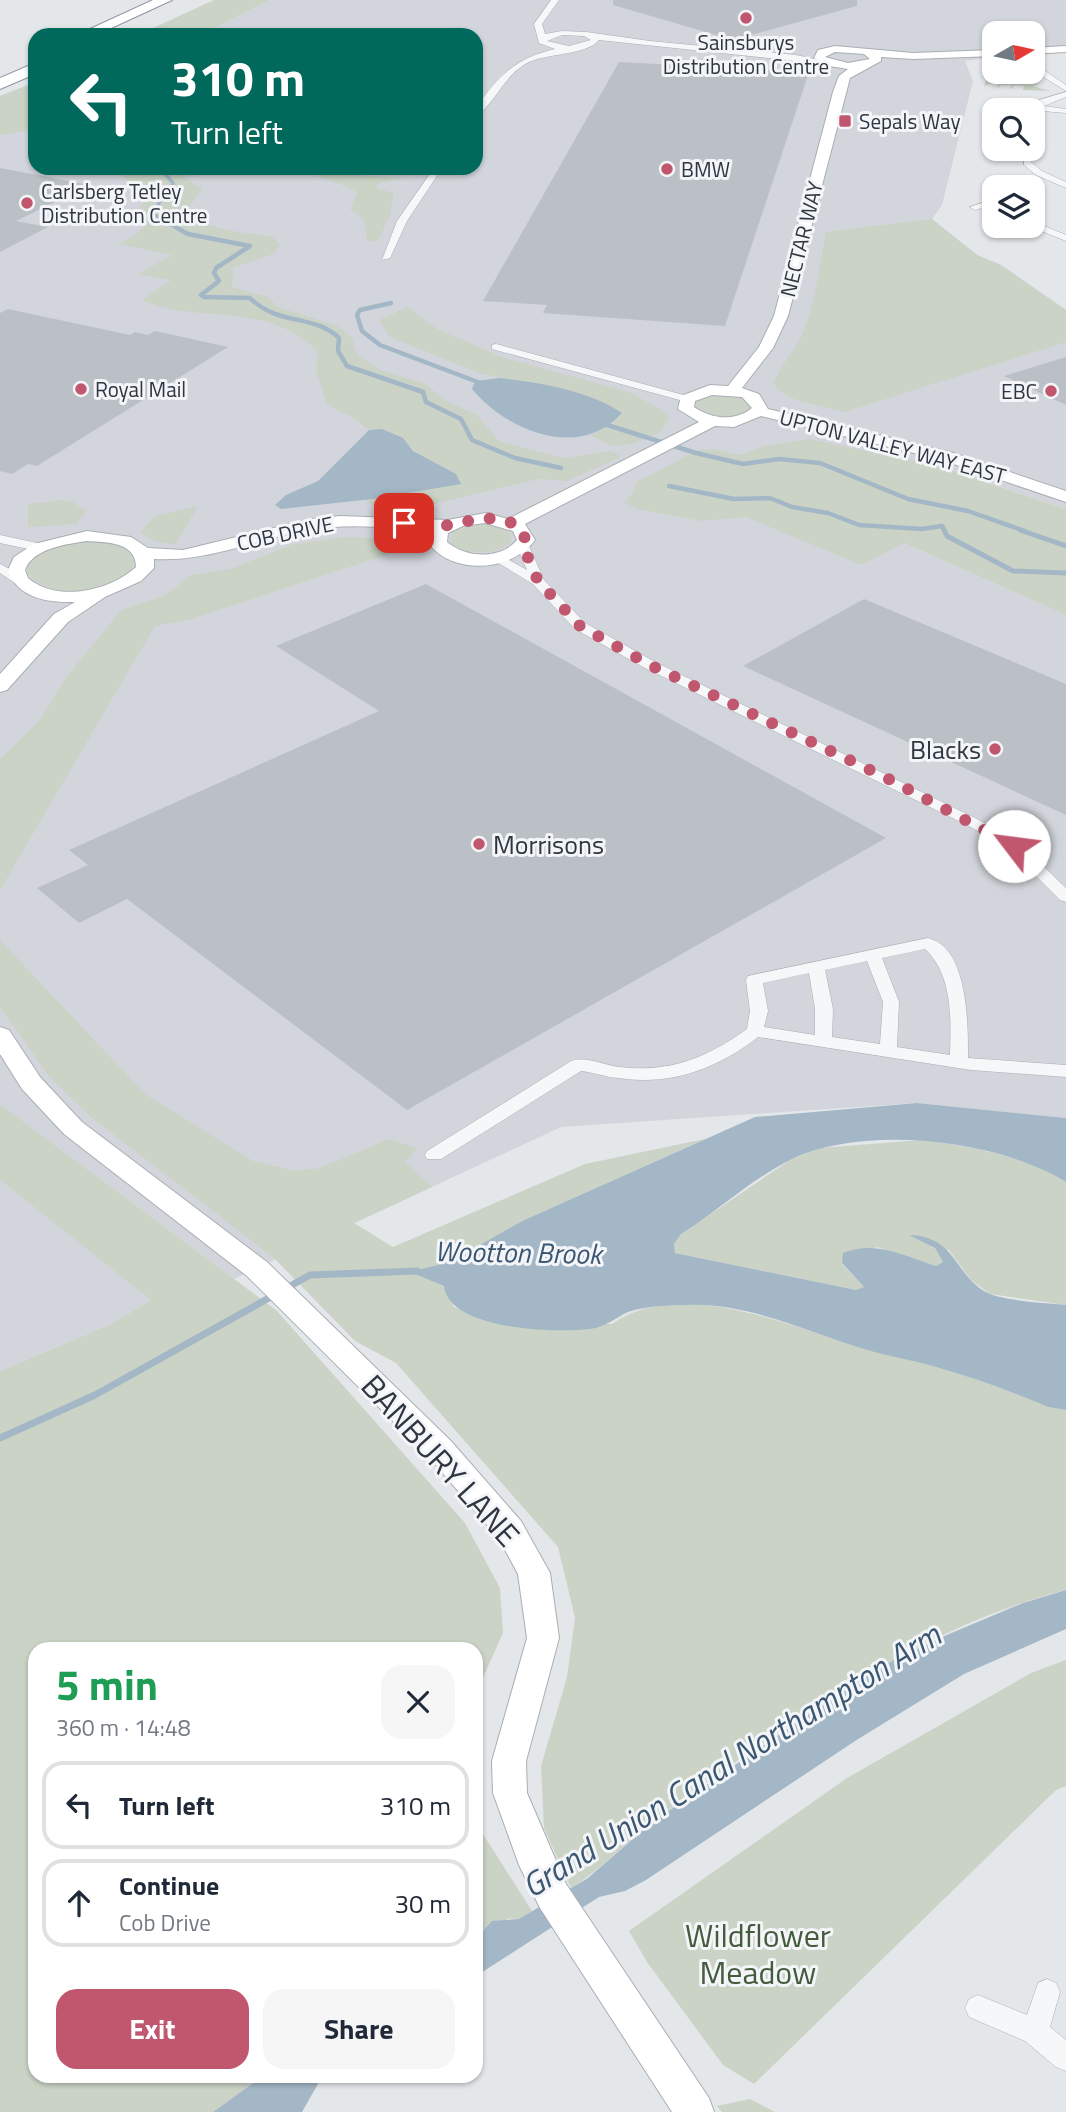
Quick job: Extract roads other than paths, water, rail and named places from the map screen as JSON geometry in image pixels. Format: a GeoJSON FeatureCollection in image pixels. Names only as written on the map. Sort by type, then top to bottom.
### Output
{"type":"FeatureCollection","features":[{"type":"Feature","properties":{"kind":"highway"},"geometry":{"type":"LineString","coordinates":[[103,28],[172,3]]}},
{"type":"Feature","properties":{"kind":"highway"},"geometry":{"type":"LineString","coordinates":[[124,28],[172,3]]}},
{"type":"Feature","properties":{"kind":"highway"},"geometry":{"type":"LineString","coordinates":[[0,71],[28,59]]}},
{"type":"Feature","properties":{"kind":"highway"},"geometry":{"type":"LineString","coordinates":[[0,84],[28,71]]}},
{"type":"Feature","properties":{"kind":"street"},"geometry":{"type":"LineString","coordinates":[[538,54],[544,41],[538,24],[555,0]]}},
{"type":"Feature","properties":{"kind":"street"},"geometry":{"type":"LineString","coordinates":[[547,14],[554,24],[572,33],[638,44],[828,59],[869,60],[982,53]]}},
{"type":"Feature","properties":{"kind":"street"},"geometry":{"type":"LineString","coordinates":[[544,41],[572,33]]}},
{"type":"Feature","properties":{"kind":"street"},"geometry":{"type":"LineString","coordinates":[[587,46],[596,43],[592,36]]}},
{"type":"Feature","properties":{"kind":"street"},"geometry":{"type":"LineString","coordinates":[[544,41],[573,48]]}},
{"type":"Feature","properties":{"kind":"street"},"geometry":{"type":"LineString","coordinates":[[483,104],[511,68],[538,54],[587,46],[638,44]]}},
{"type":"Feature","properties":{"kind":"street"},"geometry":{"type":"LineString","coordinates":[[828,59],[842,49],[869,60]]}},
{"type":"Feature","properties":{"kind":"street"},"geometry":{"type":"LineString","coordinates":[[1045,50],[1066,49]]}},
{"type":"Feature","properties":{"kind":"street"},"geometry":{"type":"LineString","coordinates":[[828,59],[845,76],[869,60]]}},
{"type":"Feature","properties":{"kind":"street"},"geometry":{"type":"LineString","coordinates":[[1045,75],[1066,89]]}},
{"type":"Feature","properties":{"kind":"street","name":"NECTAR WAY"},"geometry":{"type":"LineString","coordinates":[[732,391],[766,348],[781,316],[845,76]]}},
{"type":"Feature","properties":{"kind":"street"},"geometry":{"type":"LineString","coordinates":[[1045,101],[1066,94]]}},
{"type":"Feature","properties":{"kind":"street"},"geometry":{"type":"LineString","coordinates":[[1045,109],[1066,111]]}},
{"type":"Feature","properties":{"kind":"street"},"geometry":{"type":"LineString","coordinates":[[1027,161],[1033,169],[1066,185]]}},
{"type":"Feature","properties":{"kind":"street"},"geometry":{"type":"LineString","coordinates":[[385,258],[398,227],[433,175]]}},
{"type":"Feature","properties":{"kind":"street"},"geometry":{"type":"LineString","coordinates":[[975,207],[982,206]]}},
{"type":"Feature","properties":{"kind":"street"},"geometry":{"type":"LineString","coordinates":[[1045,229],[1066,238]]}},
{"type":"Feature","properties":{"kind":"street"},"geometry":{"type":"LineString","coordinates":[[496,347],[687,399],[700,392],[732,391],[757,400],[760,404],[758,411],[738,420],[713,421],[692,414],[686,409],[687,399]]}},
{"type":"Feature","properties":{"kind":"street","name":"UPTON VALLEY WAY EAST"},"geometry":{"type":"LineString","coordinates":[[758,411],[944,455],[1066,496]]}},
{"type":"Feature","properties":{"kind":"street"},"geometry":{"type":"LineString","coordinates":[[512,524],[713,421]]}},
{"type":"Feature","properties":{"kind":"street"},"geometry":{"type":"LineString","coordinates":[[523,546],[496,558],[452,555],[443,550],[442,532],[472,519],[512,524],[525,534],[523,546],[538,581]]}},
{"type":"Feature","properties":{"kind":"street","name":"COB DRIVE"},"geometry":{"type":"LineString","coordinates":[[0,686],[61,618],[106,592],[132,581],[144,560],[170,562],[183,555],[311,524],[340,521],[388,523],[442,532]]}},
{"type":"Feature","properties":{"kind":"street"},"geometry":{"type":"LineString","coordinates":[[20,580],[17,572],[19,563],[38,547],[66,539],[108,537],[126,541],[144,560]]}},
{"type":"Feature","properties":{"kind":"street"},"geometry":{"type":"LineString","coordinates":[[0,539],[38,547]]}},
{"type":"Feature","properties":{"kind":"street"},"geometry":{"type":"LineString","coordinates":[[496,558],[538,581],[580,626],[625,652],[885,777],[1014,846],[1066,897]]}},
{"type":"Feature","properties":{"kind":"street"},"geometry":{"type":"LineString","coordinates":[[0,568],[37,591],[70,596],[106,592]]}},
{"type":"Feature","properties":{"kind":"street"},"geometry":{"type":"LineString","coordinates":[[37,591],[47,618],[45,634]]}},
{"type":"Feature","properties":{"kind":"street"},"geometry":{"type":"LineString","coordinates":[[434,1156],[577,1065],[657,1075],[695,1068],[726,1055],[755,1031],[759,1011],[754,980],[917,943],[928,943],[935,947],[956,991],[959,1062]]}},
{"type":"Feature","properties":{"kind":"street"},"geometry":{"type":"LineString","coordinates":[[872,953],[891,1002],[888,1051]]}},
{"type":"Feature","properties":{"kind":"street"},"geometry":{"type":"LineString","coordinates":[[816,968],[824,1009],[824,1041]]}},
{"type":"Feature","properties":{"kind":"street"},"geometry":{"type":"LineString","coordinates":[[755,1031],[959,1062],[1066,1071]]}},
{"type":"Feature","properties":{"kind":"street","name":"BANBURY LANE"},"geometry":{"type":"LineString","coordinates":[[0,1034],[31,1083],[73,1128],[257,1269],[440,1449],[510,1530],[528,1557],[539,1590],[543,1639],[509,1761],[510,1793],[531,1852],[553,1896],[695,2112]]}},
{"type":"Feature","properties":{"kind":"street"},"geometry":{"type":"LineString","coordinates":[[1035,2032],[1047,1992]]}},
{"type":"Feature","properties":{"kind":"street"},"geometry":{"type":"LineString","coordinates":[[978,2008],[1035,2032],[1066,2057]]}},
{"type":"Feature","properties":{"kind":"water"},"geometry":{"type":"Polygon","coordinates":[[[500,378],[580,393],[622,413],[605,427],[585,435],[565,438],[544,435],[504,417],[472,389],[475,381],[500,378]]]}},
{"type":"Feature","properties":{"kind":"water"},"geometry":{"type":"Polygon","coordinates":[[[382,429],[403,438],[413,451],[456,474],[461,484],[372,499],[281,509],[275,505],[286,495],[318,481],[369,430],[382,429]]]}},
{"type":"Feature","properties":{"kind":"water"},"geometry":{"type":"Polygon","coordinates":[[[917,1103],[1066,1118],[1066,1182],[1005,1156],[969,1147],[893,1140],[856,1142],[822,1148],[792,1159],[749,1185],[681,1234],[674,1244],[675,1253],[856,1290],[864,1287],[842,1263],[843,1253],[855,1249],[879,1249],[936,1266],[943,1262],[935,1248],[909,1235],[925,1237],[947,1250],[969,1278],[990,1294],[1066,1305],[1066,1410],[1048,1407],[948,1370],[871,1351],[780,1320],[710,1305],[649,1307],[628,1312],[590,1329],[553,1330],[506,1326],[464,1312],[450,1301],[444,1286],[410,1272],[450,1262],[522,1221],[755,1117],[917,1103]]]}},
{"type":"Feature","properties":{"kind":"water"},"geometry":{"type":"Polygon","coordinates":[[[1066,1590],[1066,1629],[964,1674],[855,1741],[646,1880],[625,1891],[599,1897],[483,1972],[483,1931],[492,1921],[519,1919],[588,1878],[651,1823],[870,1672],[935,1640],[1023,1603],[1066,1590]]]}},
{"type":"Feature","properties":{"kind":"water"},"geometry":{"type":"Polygon","coordinates":[[[253,2083],[318,2083],[302,2112],[213,2112],[253,2083]]]}},
{"type":"Feature","properties":{"kind":"waterway"},"geometry":{"type":"LineString","coordinates":[[166,175],[173,183],[172,190],[163,196],[153,214],[182,231]]}},
{"type":"Feature","properties":{"kind":"waterway"},"geometry":{"type":"LineString","coordinates":[[179,229],[188,234],[250,246],[216,268],[214,273],[219,281],[201,295],[204,297],[250,298],[272,313],[319,326],[339,338],[338,351],[347,366],[423,392],[426,402],[461,419],[472,440],[515,458],[561,468]]}},
{"type":"Feature","properties":{"kind":"waterway"},"geometry":{"type":"LineString","coordinates":[[391,303],[360,310],[357,315],[362,331],[380,345],[483,384]]}},
{"type":"Feature","properties":{"kind":"waterway"},"geometry":{"type":"LineString","coordinates":[[601,423],[696,453],[743,464],[779,459],[820,463],[908,499],[968,511],[1025,531]]}},
{"type":"Feature","properties":{"kind":"waterway"},"geometry":{"type":"LineString","coordinates":[[669,486],[734,499],[770,498],[792,507],[828,513],[859,525],[922,529],[942,526],[945,531]]}},
{"type":"Feature","properties":{"kind":"waterway"},"geometry":{"type":"LineString","coordinates":[[944,530],[947,536],[1013,571],[1066,573]]}},
{"type":"Feature","properties":{"kind":"waterway"},"geometry":{"type":"LineString","coordinates":[[1020,530],[1066,546]]}},
{"type":"Feature","properties":{"kind":"waterway","name":"Wootton Brook"},"geometry":{"type":"LineString","coordinates":[[0,1438],[95,1395],[310,1275],[417,1271]]}},
{"type":"Feature","properties":{"kind":"place","name":"Sainsburys Distribution Centre"},"geometry":{"type":"Point","coordinates":[746,18]}},
{"type":"Feature","properties":{"kind":"place","name":"Sepals Way"},"geometry":{"type":"Point","coordinates":[845,121]}},
{"type":"Feature","properties":{"kind":"place","name":"BMW"},"geometry":{"type":"Point","coordinates":[667,169]}},
{"type":"Feature","properties":{"kind":"place","name":"Carlsberg Tetley Distribution Centre"},"geometry":{"type":"Point","coordinates":[27,203]}},
{"type":"Feature","properties":{"kind":"place","name":"Royal Mail"},"geometry":{"type":"Point","coordinates":[81,389]}},
{"type":"Feature","properties":{"kind":"place","name":"EBC"},"geometry":{"type":"Point","coordinates":[1051,391]}},
{"type":"Feature","properties":{"kind":"place","name":"Blacks"},"geometry":{"type":"Point","coordinates":[995,749]}},
{"type":"Feature","properties":{"kind":"place","name":"Morrisons"},"geometry":{"type":"Point","coordinates":[479,844]}},
{"type":"Feature","properties":{"kind":"water label","name":"Grand Union Canal Northampton Arm"},"geometry":{"type":"Point","coordinates":[731,1760]}},
{"type":"Feature","properties":{"kind":"park label","name":"Wildflower Meadow"},"geometry":{"type":"Point","coordinates":[758,1954]}}]}
